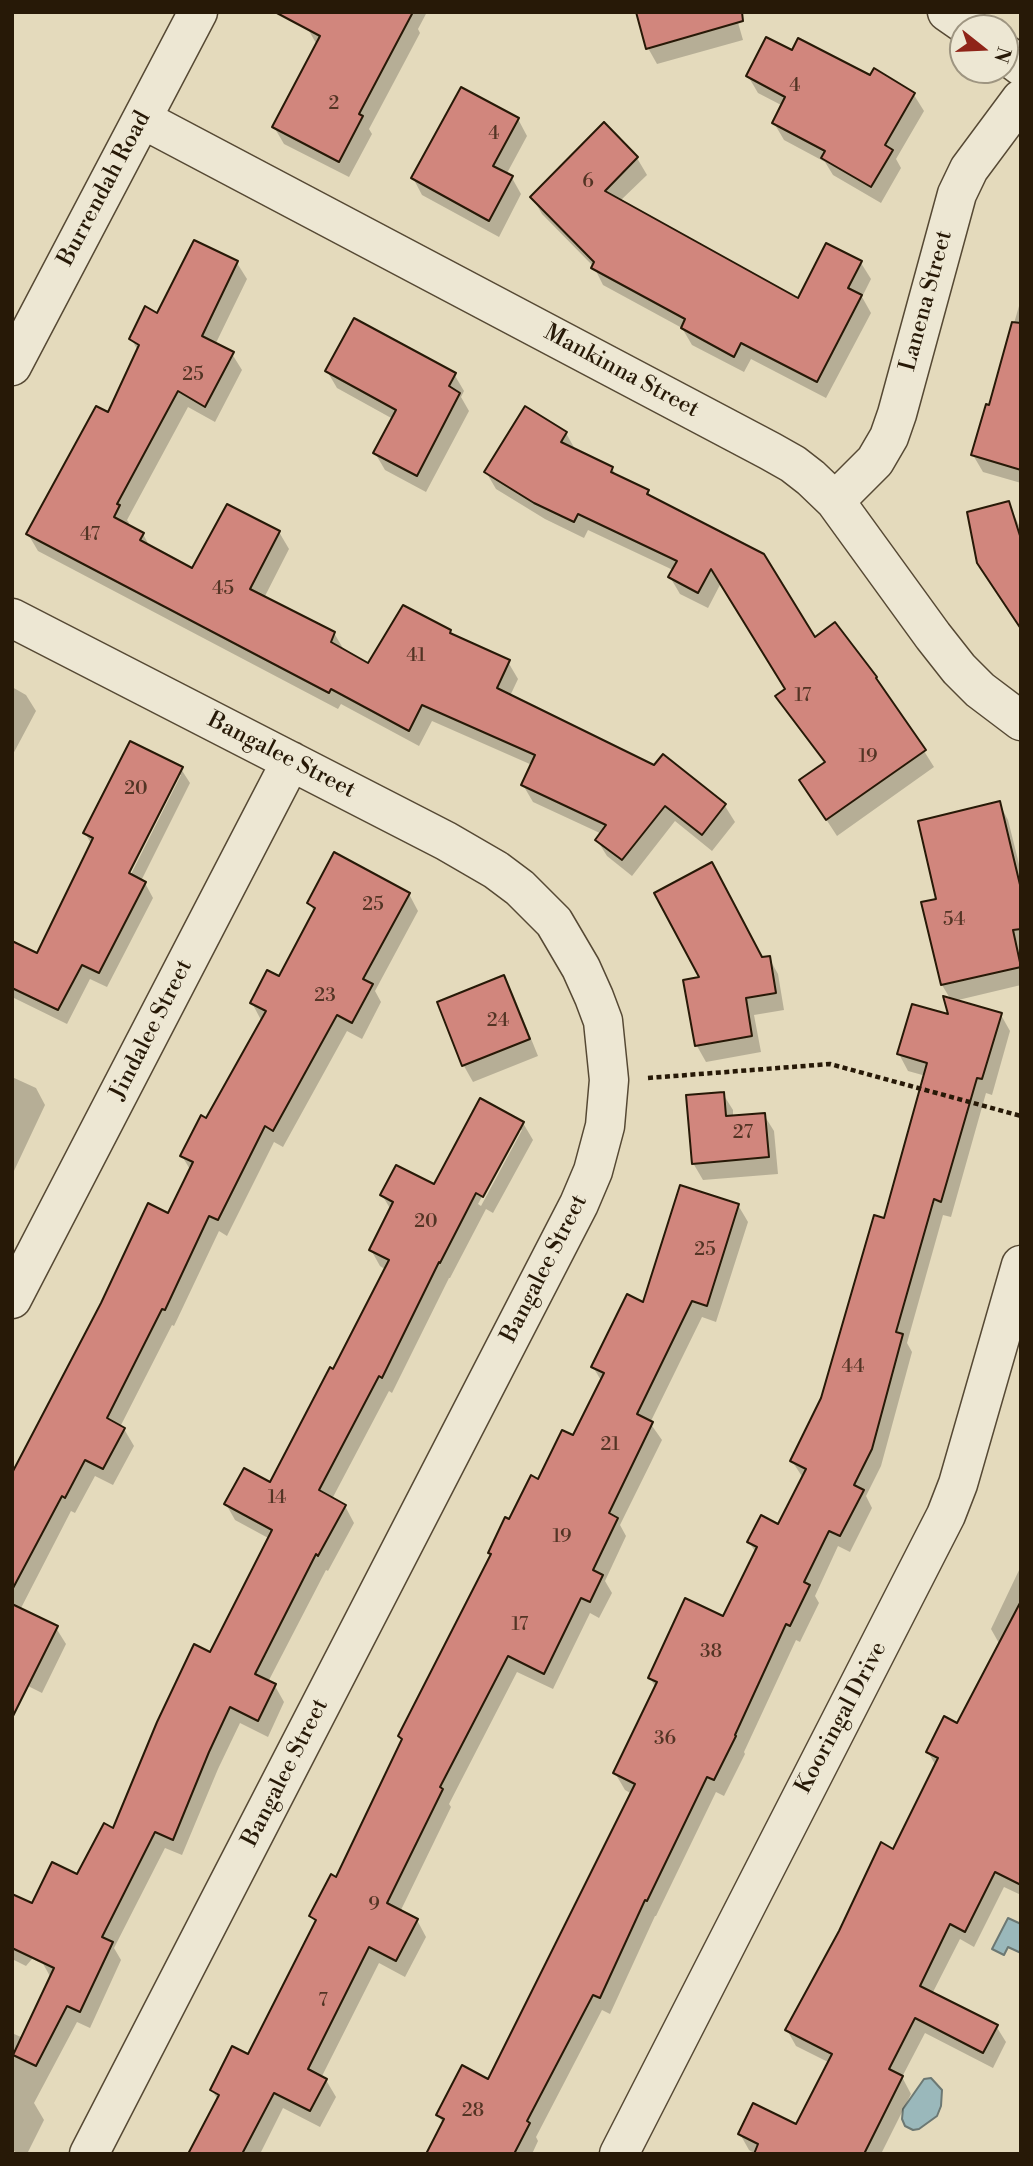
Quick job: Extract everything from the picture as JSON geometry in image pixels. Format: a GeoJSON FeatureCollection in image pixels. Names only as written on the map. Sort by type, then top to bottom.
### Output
{"type":"FeatureCollection","features":[{"type":"Feature","properties":{"kind":"street","name":"Burrendah Road"},"geometry":{"type":"LineString","coordinates":[[12,366],[198,12]]}},
{"type":"Feature","properties":{"kind":"street","name":"Lanena Street"},"geometry":{"type":"LineString","coordinates":[[835,501],[875,461],[889,437],[957,194],[969,169],[1021,99]]}},
{"type":"Feature","properties":{"kind":"street","name":"Mankinna Street"},"geometry":{"type":"LineString","coordinates":[[142,119],[771,451],[811,478],[835,501],[959,669],[1021,721]]}},
{"type":"Feature","properties":{"kind":"street","name":"Bangalee Street"},"geometry":{"type":"LineString","coordinates":[[12,618],[473,856],[520,888],[554,922],[569,945],[594,997],[603,1021],[609,1080],[602,1139],[593,1171],[579,1204],[89,2154]]}},
{"type":"Feature","properties":{"kind":"street","name":"Jindalee Street"},"geometry":{"type":"LineString","coordinates":[[12,1299],[291,761]]}},
{"type":"Feature","properties":{"kind":"street","name":"Kooringal Drive"},"geometry":{"type":"LineString","coordinates":[[619,2154],[946,1515],[958,1484],[1021,1265]]}},
{"type":"Feature","properties":{"kind":"path"},"geometry":{"type":"LineString","coordinates":[[609,1080],[830,1064],[1021,1116]]}},
{"type":"Feature","properties":{"kind":"water"},"geometry":{"type":"Polygon","coordinates":[[[1008,1918],[1021,1924],[1021,1953],[1008,1947],[1004,1955],[992,1949],[1008,1918]]]}},
{"type":"Feature","properties":{"kind":"water"},"geometry":{"type":"Polygon","coordinates":[[[931,2078],[942,2090],[941,2106],[937,2116],[919,2129],[913,2130],[905,2126],[902,2119],[903,2109],[924,2079],[931,2078]]]}},
{"type":"Feature","properties":{"kind":"building"},"geometry":{"type":"Polygon","coordinates":[[[275,12],[413,12],[359,114],[363,116],[339,162],[272,127],[320,36],[275,12]]]}},
{"type":"Feature","properties":{"kind":"building"},"geometry":{"type":"Polygon","coordinates":[[[636,12],[742,12],[743,21],[646,49],[636,12]]]}},
{"type":"Feature","properties":{"kind":"building"},"geometry":{"type":"Polygon","coordinates":[[[766,37],[792,50],[798,38],[870,75],[874,68],[915,93],[885,145],[893,150],[871,187],[821,158],[825,151],[772,123],[785,97],[746,76],[766,37]]]}},
{"type":"Feature","properties":{"kind":"building"},"geometry":{"type":"Polygon","coordinates":[[[461,87],[519,118],[493,166],[513,176],[489,221],[411,178],[461,87]]]}},
{"type":"Feature","properties":{"kind":"building"},"geometry":{"type":"Polygon","coordinates":[[[604,122],[638,157],[605,191],[798,298],[826,243],[862,261],[848,288],[862,295],[817,382],[741,343],[734,357],[681,328],[685,319],[591,268],[594,262],[530,197],[604,122]]]}},
{"type":"Feature","properties":{"kind":"building"},"geometry":{"type":"Polygon","coordinates":[[[194,240],[238,261],[202,336],[234,352],[205,407],[178,391],[117,504],[120,505],[114,517],[144,533],[140,540],[192,568],[227,504],[280,531],[250,589],[335,632],[331,642],[368,663],[403,605],[451,630],[450,633],[510,660],[497,688],[654,765],[663,754],[726,804],[702,835],[665,806],[622,860],[595,840],[606,825],[521,785],[535,755],[422,705],[409,731],[331,689],[329,693],[26,534],[96,406],[108,412],[139,345],[129,339],[145,306],[157,313],[194,240]]]}},
{"type":"Feature","properties":{"kind":"building"},"geometry":{"type":"Polygon","coordinates":[[[354,318],[456,373],[449,386],[460,393],[417,476],[373,453],[396,410],[325,371],[354,318]]]}},
{"type":"Feature","properties":{"kind":"building"},"geometry":{"type":"Polygon","coordinates":[[[1012,322],[1021,323],[1021,470],[971,455],[986,404],[989,405],[1012,322]]]}},
{"type":"Feature","properties":{"kind":"building"},"geometry":{"type":"Polygon","coordinates":[[[525,406],[567,432],[561,442],[613,467],[611,472],[649,490],[647,494],[764,554],[815,637],[835,622],[877,677],[926,750],[826,820],[799,780],[825,762],[775,696],[785,689],[711,569],[698,593],[668,577],[677,561],[578,514],[574,522],[534,503],[484,472],[525,406]]]}},
{"type":"Feature","properties":{"kind":"building"},"geometry":{"type":"Polygon","coordinates":[[[1009,501],[1021,539],[1021,629],[977,563],[967,512],[1009,501]]]}},
{"type":"Feature","properties":{"kind":"building"},"geometry":{"type":"Polygon","coordinates":[[[130,741],[183,767],[129,873],[146,882],[99,973],[82,965],[58,1010],[12,988],[12,941],[37,953],[93,838],[83,833],[130,741]]]}},
{"type":"Feature","properties":{"kind":"building"},"geometry":{"type":"Polygon","coordinates":[[[1000,801],[1021,889],[1021,929],[1013,930],[1021,967],[941,985],[921,902],[936,899],[918,821],[1000,801]]]}},
{"type":"Feature","properties":{"kind":"building"},"geometry":{"type":"Polygon","coordinates":[[[334,852],[410,893],[363,979],[373,984],[352,1023],[337,1015],[273,1131],[265,1126],[218,1220],[209,1216],[165,1310],[162,1309],[107,1418],[125,1428],[103,1469],[85,1460],[65,1498],[62,1496],[12,1590],[12,1473],[101,1303],[148,1203],[168,1213],[193,1162],[180,1156],[201,1115],[206,1118],[266,1011],[250,1003],[267,970],[279,976],[315,908],[307,903],[334,852]]]}},
{"type":"Feature","properties":{"kind":"building"},"geometry":{"type":"Polygon","coordinates":[[[712,862],[762,957],[770,956],[776,993],[746,998],[752,1036],[695,1046],[683,980],[699,977],[654,893],[712,862]]]}},
{"type":"Feature","properties":{"kind":"building"},"geometry":{"type":"Polygon","coordinates":[[[504,975],[530,1039],[462,1066],[437,1002],[504,975]]]}},
{"type":"Feature","properties":{"kind":"building"},"geometry":{"type":"Polygon","coordinates":[[[943,996],[1002,1013],[982,1079],[977,1078],[941,1202],[934,1199],[896,1332],[903,1334],[872,1449],[854,1485],[864,1490],[840,1536],[829,1531],[804,1582],[810,1585],[790,1626],[786,1624],[714,1780],[707,1777],[647,1901],[645,1900],[600,1998],[593,1995],[527,2121],[530,2123],[514,2154],[426,2154],[444,2119],[436,2115],[462,2065],[488,2079],[635,1784],[613,1773],[657,1682],[648,1678],[685,1598],[723,1616],[757,1547],[747,1542],[761,1515],[778,1524],[806,1469],[790,1461],[821,1398],[874,1215],[884,1218],[927,1063],[897,1054],[912,1004],[948,1014],[943,996]]]}},
{"type":"Feature","properties":{"kind":"building"},"geometry":{"type":"Polygon","coordinates":[[[724,1092],[726,1116],[765,1113],[769,1157],[692,1164],[686,1095],[724,1092]]]}},
{"type":"Feature","properties":{"kind":"building"},"geometry":{"type":"Polygon","coordinates":[[[480,1098],[524,1122],[483,1197],[476,1193],[382,1378],[379,1376],[319,1490],[346,1505],[318,1556],[316,1554],[255,1674],[276,1684],[258,1721],[230,1707],[173,1840],[155,1832],[102,1937],[113,1942],[80,2012],[67,2006],[36,2066],[13,2055],[54,1968],[12,1948],[12,1894],[32,1903],[52,1862],[77,1874],[104,1823],[113,1828],[157,1722],[194,1644],[210,1652],[272,1530],[224,1504],[244,1468],[270,1482],[330,1367],[333,1369],[389,1260],[369,1250],[393,1202],[380,1195],[396,1165],[434,1184],[480,1098]]]}},
{"type":"Feature","properties":{"kind":"building"},"geometry":{"type":"Polygon","coordinates":[[[680,1185],[739,1204],[707,1306],[692,1301],[637,1414],[653,1422],[609,1513],[618,1518],[593,1570],[603,1575],[590,1602],[581,1598],[544,1674],[508,1656],[440,1787],[443,1789],[387,1903],[418,1919],[396,1961],[369,1947],[308,2069],[327,2079],[310,2111],[274,2093],[242,2154],[188,2154],[219,2095],[210,2090],[232,2046],[248,2054],[316,1920],[309,1916],[331,1874],[336,1877],[402,1739],[398,1736],[491,1554],[488,1553],[505,1517],[509,1519],[531,1475],[538,1479],[562,1430],[573,1435],[604,1373],[591,1367],[627,1294],[643,1302],[680,1185]]]}},
{"type":"Feature","properties":{"kind":"building"},"geometry":{"type":"Polygon","coordinates":[[[1021,1601],[1021,1885],[995,1872],[965,1932],[950,1924],[920,1986],[998,2025],[983,2053],[915,2018],[889,2069],[903,2076],[864,2154],[754,2154],[758,2144],[738,2134],[753,2103],[796,2124],[832,2054],[785,2030],[839,1931],[881,1842],[893,1849],[938,1758],[926,1752],[944,1716],[957,1723],[1021,1601]]]}},
{"type":"Feature","properties":{"kind":"building"},"geometry":{"type":"Polygon","coordinates":[[[12,1604],[58,1626],[12,1718],[12,1604]]]}}]}
